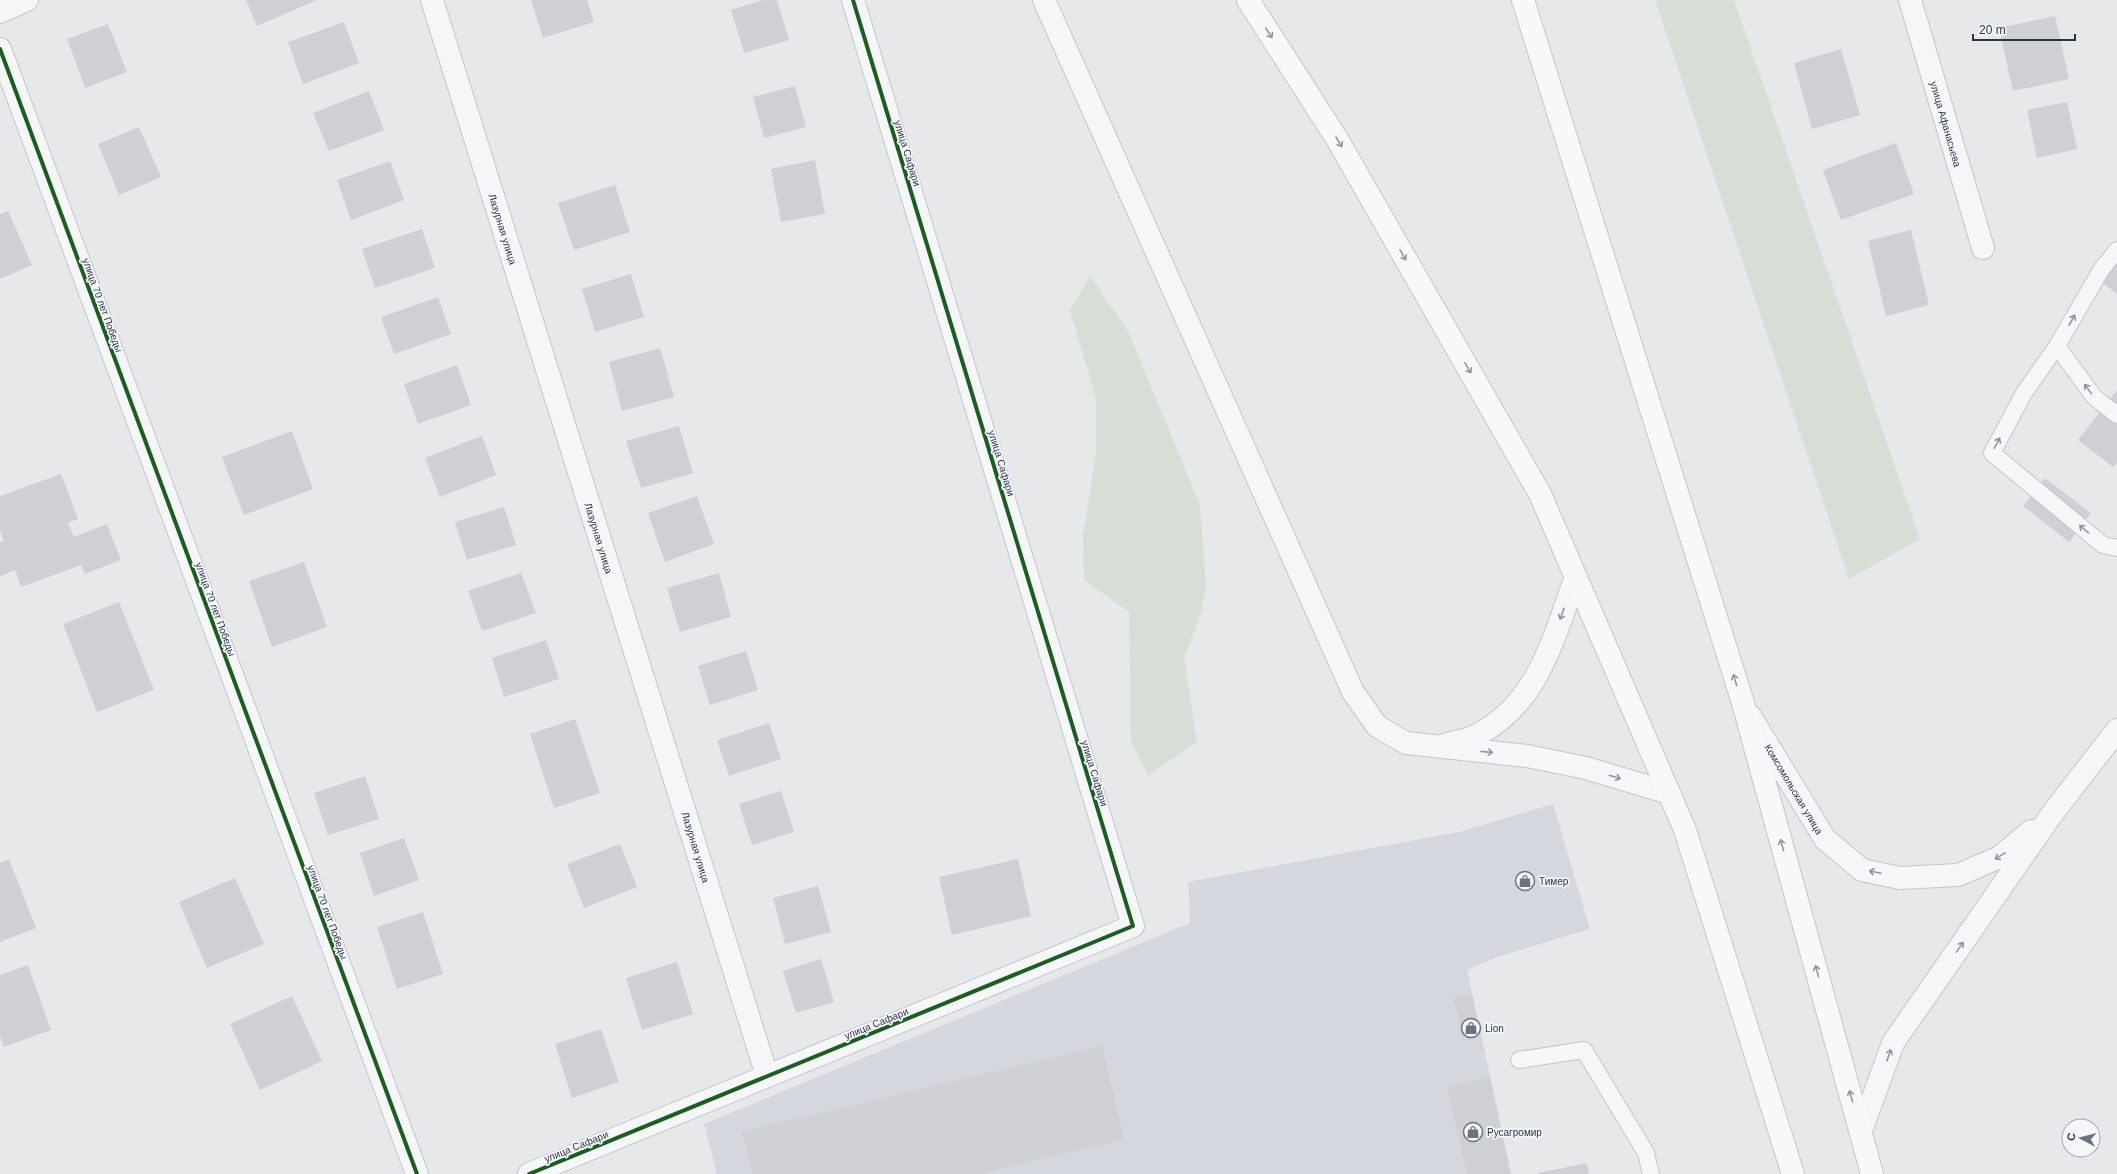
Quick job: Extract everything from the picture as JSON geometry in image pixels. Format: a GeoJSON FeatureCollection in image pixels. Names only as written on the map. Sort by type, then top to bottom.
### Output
{"type":"FeatureCollection","features":[{"type":"Feature","properties":{"kind":"main road"},"geometry":{"type":"LineString","coordinates":[[1248,0],[1337,139],[1540,494],[1685,830],[1793,1174]]}},
{"type":"Feature","properties":{"kind":"main road"},"geometry":{"type":"LineString","coordinates":[[1523,0],[1742,703],[1872,1174]]}},
{"type":"Feature","properties":{"kind":"street"},"geometry":{"type":"LineString","coordinates":[[0,12],[28,0]]}},
{"type":"Feature","properties":{"kind":"street","name":"Лазурная улица"},"geometry":{"type":"LineString","coordinates":[[432,0],[767,1076]]}},
{"type":"Feature","properties":{"kind":"street","name":"улица Сафари"},"geometry":{"type":"LineString","coordinates":[[529,1174],[1133,926],[853,0]]}},
{"type":"Feature","properties":{"kind":"street"},"geometry":{"type":"LineString","coordinates":[[1044,0],[1353,692],[1377,726],[1406,743],[1527,756],[1579,766],[1669,793]]}},
{"type":"Feature","properties":{"kind":"street","name":"улица Афанасьева"},"geometry":{"type":"LineString","coordinates":[[1910,0],[1983,248]]}},
{"type":"Feature","properties":{"kind":"street","name":"улица 70 лет Победы"},"geometry":{"type":"LineString","coordinates":[[0,49],[417,1174]]}},
{"type":"Feature","properties":{"kind":"street"},"geometry":{"type":"LineString","coordinates":[[1435,747],[1476,736],[1514,710],[1541,670],[1576,577]]}},
{"type":"Feature","properties":{"kind":"street","name":"Комсомольская улица"},"geometry":{"type":"LineString","coordinates":[[1742,703],[1825,839],[1862,870],[1900,878],[1958,875],[2000,857],[2052,814]]}},
{"type":"Feature","properties":{"kind":"street","name":"Комсомольская улица"},"geometry":{"type":"LineString","coordinates":[[1861,1131],[1894,1043],[2052,814],[2117,730]]}},
{"type":"Feature","properties":{"kind":"lane"},"geometry":{"type":"LineString","coordinates":[[2117,250],[2101,270],[2057,346],[2024,393],[1992,453],[2103,544],[2117,548]]}},
{"type":"Feature","properties":{"kind":"lane"},"geometry":{"type":"LineString","coordinates":[[2057,346],[2094,397],[2117,415]]}},
{"type":"Feature","properties":{"kind":"lane"},"geometry":{"type":"LineString","coordinates":[[1519,1060],[1584,1050],[1646,1153],[1651,1174]]}},
{"type":"Feature","properties":{"kind":"shaded area"},"geometry":{"type":"Polygon","coordinates":[[[1655,0],[1734,0],[1920,539],[1849,579],[1655,0]]]}},
{"type":"Feature","properties":{"kind":"shaded area"},"geometry":{"type":"Polygon","coordinates":[[[1090,276],[1128,331],[1200,505],[1206,587],[1201,613],[1184,658],[1197,742],[1148,775],[1131,740],[1129,612],[1084,580],[1083,535],[1096,453],[1096,398],[1070,310],[1090,276]]]}},
{"type":"Feature","properties":{"kind":"shaded area"},"geometry":{"type":"Polygon","coordinates":[[[1553,804],[1590,929],[1497,957],[1467,970],[1511,1174],[717,1174],[704,1124],[1190,923],[1188,882],[1459,832],[1553,804]]]}},
{"type":"Feature","properties":{"kind":"building"},"geometry":{"type":"Polygon","coordinates":[[[246,0],[317,0],[257,26],[246,0]]]}},
{"type":"Feature","properties":{"kind":"building"},"geometry":{"type":"Polygon","coordinates":[[[531,0],[587,0],[594,22],[543,38],[531,0]]]}},
{"type":"Feature","properties":{"kind":"building"},"geometry":{"type":"Polygon","coordinates":[[[763,0],[777,0],[789,40],[744,53],[731,10],[763,0]]]}},
{"type":"Feature","properties":{"kind":"building"},"geometry":{"type":"Polygon","coordinates":[[[2055,16],[2069,79],[2013,91],[1999,28],[2055,16]]]}},
{"type":"Feature","properties":{"kind":"building"},"geometry":{"type":"Polygon","coordinates":[[[344,22],[359,63],[303,84],[288,42],[344,22]]]}},
{"type":"Feature","properties":{"kind":"building"},"geometry":{"type":"Polygon","coordinates":[[[108,24],[127,72],[85,88],[67,39],[108,24]]]}},
{"type":"Feature","properties":{"kind":"building"},"geometry":{"type":"Polygon","coordinates":[[[1841,49],[1860,115],[1812,129],[1794,63],[1841,49]]]}},
{"type":"Feature","properties":{"kind":"building"},"geometry":{"type":"Polygon","coordinates":[[[795,86],[806,127],[764,138],[753,97],[795,86]]]}},
{"type":"Feature","properties":{"kind":"building"},"geometry":{"type":"Polygon","coordinates":[[[369,91],[384,130],[329,151],[313,113],[369,91]]]}},
{"type":"Feature","properties":{"kind":"building"},"geometry":{"type":"Polygon","coordinates":[[[2067,102],[2077,149],[2037,158],[2027,110],[2067,102]]]}},
{"type":"Feature","properties":{"kind":"building"},"geometry":{"type":"Polygon","coordinates":[[[139,127],[161,177],[119,195],[98,144],[139,127]]]}},
{"type":"Feature","properties":{"kind":"building"},"geometry":{"type":"Polygon","coordinates":[[[1896,143],[1914,194],[1841,220],[1823,170],[1896,143]]]}},
{"type":"Feature","properties":{"kind":"building"},"geometry":{"type":"Polygon","coordinates":[[[815,160],[825,214],[781,222],[771,169],[815,160]]]}},
{"type":"Feature","properties":{"kind":"building"},"geometry":{"type":"Polygon","coordinates":[[[390,161],[404,200],[351,220],[337,180],[390,161]]]}},
{"type":"Feature","properties":{"kind":"building"},"geometry":{"type":"Polygon","coordinates":[[[615,185],[630,232],[574,250],[558,203],[615,185]]]}},
{"type":"Feature","properties":{"kind":"building"},"geometry":{"type":"Polygon","coordinates":[[[8,211],[32,265],[0,279],[0,214],[8,211]]]}},
{"type":"Feature","properties":{"kind":"building"},"geometry":{"type":"Polygon","coordinates":[[[422,229],[435,268],[375,288],[362,249],[422,229]]]}},
{"type":"Feature","properties":{"kind":"building"},"geometry":{"type":"Polygon","coordinates":[[[1911,230],[1929,305],[1886,316],[1868,241],[1911,230]]]}},
{"type":"Feature","properties":{"kind":"building"},"geometry":{"type":"Polygon","coordinates":[[[2117,247],[2117,294],[2095,277],[2117,247]]]}},
{"type":"Feature","properties":{"kind":"building"},"geometry":{"type":"Polygon","coordinates":[[[631,274],[644,317],[595,332],[582,289],[631,274]]]}},
{"type":"Feature","properties":{"kind":"building"},"geometry":{"type":"Polygon","coordinates":[[[438,297],[451,334],[394,354],[381,317],[438,297]]]}},
{"type":"Feature","properties":{"kind":"building"},"geometry":{"type":"Polygon","coordinates":[[[660,348],[674,397],[622,411],[609,362],[660,348]]]}},
{"type":"Feature","properties":{"kind":"building"},"geometry":{"type":"Polygon","coordinates":[[[457,365],[471,405],[418,424],[404,384],[457,365]]]}},
{"type":"Feature","properties":{"kind":"building"},"geometry":{"type":"Polygon","coordinates":[[[2117,390],[2117,463],[2113,467],[2078,440],[2117,390]]]}},
{"type":"Feature","properties":{"kind":"building"},"geometry":{"type":"Polygon","coordinates":[[[679,426],[693,473],[641,488],[626,441],[679,426]]]}},
{"type":"Feature","properties":{"kind":"building"},"geometry":{"type":"Polygon","coordinates":[[[292,431],[313,489],[244,515],[222,457],[292,431]]]}},
{"type":"Feature","properties":{"kind":"building"},"geometry":{"type":"Polygon","coordinates":[[[482,436],[496,475],[440,497],[425,458],[482,436]]]}},
{"type":"Feature","properties":{"kind":"building"},"geometry":{"type":"Polygon","coordinates":[[[61,474],[78,519],[68,523],[74,537],[107,524],[121,560],[85,574],[81,565],[21,587],[15,570],[0,576],[0,542],[4,541],[0,530],[0,496],[61,474]]]}},
{"type":"Feature","properties":{"kind":"building"},"geometry":{"type":"Polygon","coordinates":[[[2045,478],[2091,513],[2069,542],[2023,506],[2045,478]]]}},
{"type":"Feature","properties":{"kind":"building"},"geometry":{"type":"Polygon","coordinates":[[[697,496],[714,544],[665,562],[648,513],[697,496]]]}},
{"type":"Feature","properties":{"kind":"building"},"geometry":{"type":"Polygon","coordinates":[[[504,507],[516,545],[467,560],[455,522],[504,507]]]}},
{"type":"Feature","properties":{"kind":"building"},"geometry":{"type":"Polygon","coordinates":[[[304,562],[327,627],[272,647],[249,581],[304,562]]]}},
{"type":"Feature","properties":{"kind":"building"},"geometry":{"type":"Polygon","coordinates":[[[521,573],[536,613],[482,631],[468,591],[521,573]]]}},
{"type":"Feature","properties":{"kind":"building"},"geometry":{"type":"Polygon","coordinates":[[[719,573],[731,617],[680,632],[667,588],[719,573]]]}},
{"type":"Feature","properties":{"kind":"building"},"geometry":{"type":"Polygon","coordinates":[[[119,602],[154,690],[97,712],[63,624],[119,602]]]}},
{"type":"Feature","properties":{"kind":"building"},"geometry":{"type":"Polygon","coordinates":[[[546,640],[559,679],[504,697],[492,658],[546,640]]]}},
{"type":"Feature","properties":{"kind":"building"},"geometry":{"type":"Polygon","coordinates":[[[746,651],[758,690],[710,705],[698,666],[746,651]]]}},
{"type":"Feature","properties":{"kind":"building"},"geometry":{"type":"Polygon","coordinates":[[[575,719],[600,793],[554,808],[530,734],[575,719]]]}},
{"type":"Feature","properties":{"kind":"building"},"geometry":{"type":"Polygon","coordinates":[[[769,723],[781,759],[729,776],[717,740],[769,723]]]}},
{"type":"Feature","properties":{"kind":"building"},"geometry":{"type":"Polygon","coordinates":[[[365,776],[379,819],[328,835],[314,793],[365,776]]]}},
{"type":"Feature","properties":{"kind":"building"},"geometry":{"type":"Polygon","coordinates":[[[781,791],[794,832],[752,845],[739,804],[781,791]]]}},
{"type":"Feature","properties":{"kind":"building"},"geometry":{"type":"Polygon","coordinates":[[[404,838],[419,880],[374,896],[360,853],[404,838]]]}},
{"type":"Feature","properties":{"kind":"building"},"geometry":{"type":"Polygon","coordinates":[[[620,844],[637,887],[584,908],[567,864],[620,844]]]}},
{"type":"Feature","properties":{"kind":"building"},"geometry":{"type":"Polygon","coordinates":[[[9,859],[36,928],[0,942],[0,863],[9,859]]]}},
{"type":"Feature","properties":{"kind":"building"},"geometry":{"type":"Polygon","coordinates":[[[1018,859],[1031,916],[952,935],[939,877],[1018,859]]]}},
{"type":"Feature","properties":{"kind":"building"},"geometry":{"type":"Polygon","coordinates":[[[235,878],[264,944],[207,968],[179,902],[235,878]]]}},
{"type":"Feature","properties":{"kind":"building"},"geometry":{"type":"Polygon","coordinates":[[[818,886],[831,932],[785,944],[773,898],[818,886]]]}},
{"type":"Feature","properties":{"kind":"building"},"geometry":{"type":"Polygon","coordinates":[[[423,912],[443,974],[397,989],[377,927],[423,912]]]}},
{"type":"Feature","properties":{"kind":"building"},"geometry":{"type":"Polygon","coordinates":[[[821,959],[834,1002],[796,1013],[783,971],[821,959]]]}},
{"type":"Feature","properties":{"kind":"building"},"geometry":{"type":"Polygon","coordinates":[[[677,962],[693,1014],[642,1030],[626,978],[677,962]]]}},
{"type":"Feature","properties":{"kind":"building"},"geometry":{"type":"Polygon","coordinates":[[[28,965],[51,1030],[4,1047],[0,1037],[0,975],[28,965]]]}},
{"type":"Feature","properties":{"kind":"building"},"geometry":{"type":"Polygon","coordinates":[[[1472,995],[1481,1038],[1463,1041],[1454,998],[1472,995]]]}},
{"type":"Feature","properties":{"kind":"building"},"geometry":{"type":"Polygon","coordinates":[[[292,996],[322,1061],[260,1090],[230,1024],[292,996]]]}},
{"type":"Feature","properties":{"kind":"building"},"geometry":{"type":"Polygon","coordinates":[[[601,1029],[619,1082],[572,1098],[555,1044],[601,1029]]]}},
{"type":"Feature","properties":{"kind":"building"},"geometry":{"type":"Polygon","coordinates":[[[1102,1046],[1124,1139],[979,1174],[753,1174],[742,1132],[1102,1046]]]}},
{"type":"Feature","properties":{"kind":"building"},"geometry":{"type":"Polygon","coordinates":[[[1490,1077],[1511,1174],[1467,1174],[1447,1087],[1490,1077]]]}},
{"type":"Feature","properties":{"kind":"building"},"geometry":{"type":"Polygon","coordinates":[[[1587,1163],[1589,1174],[1538,1173],[1587,1163]]]}},
{"type":"Feature","properties":{"kind":"cycle path"},"geometry":{"type":"LineString","coordinates":[[529,1174],[1133,926],[853,0]]}},
{"type":"Feature","properties":{"kind":"cycle path"},"geometry":{"type":"LineString","coordinates":[[0,49],[417,1174]]}},
{"type":"Feature","properties":{"kind":"place","name":"Тимер"},"geometry":{"type":"Point","coordinates":[1525,881]}},
{"type":"Feature","properties":{"kind":"place","name":"Lion"},"geometry":{"type":"Point","coordinates":[1471,1028]}},
{"type":"Feature","properties":{"kind":"place","name":"Русагромир"},"geometry":{"type":"Point","coordinates":[1473,1132]}}]}
